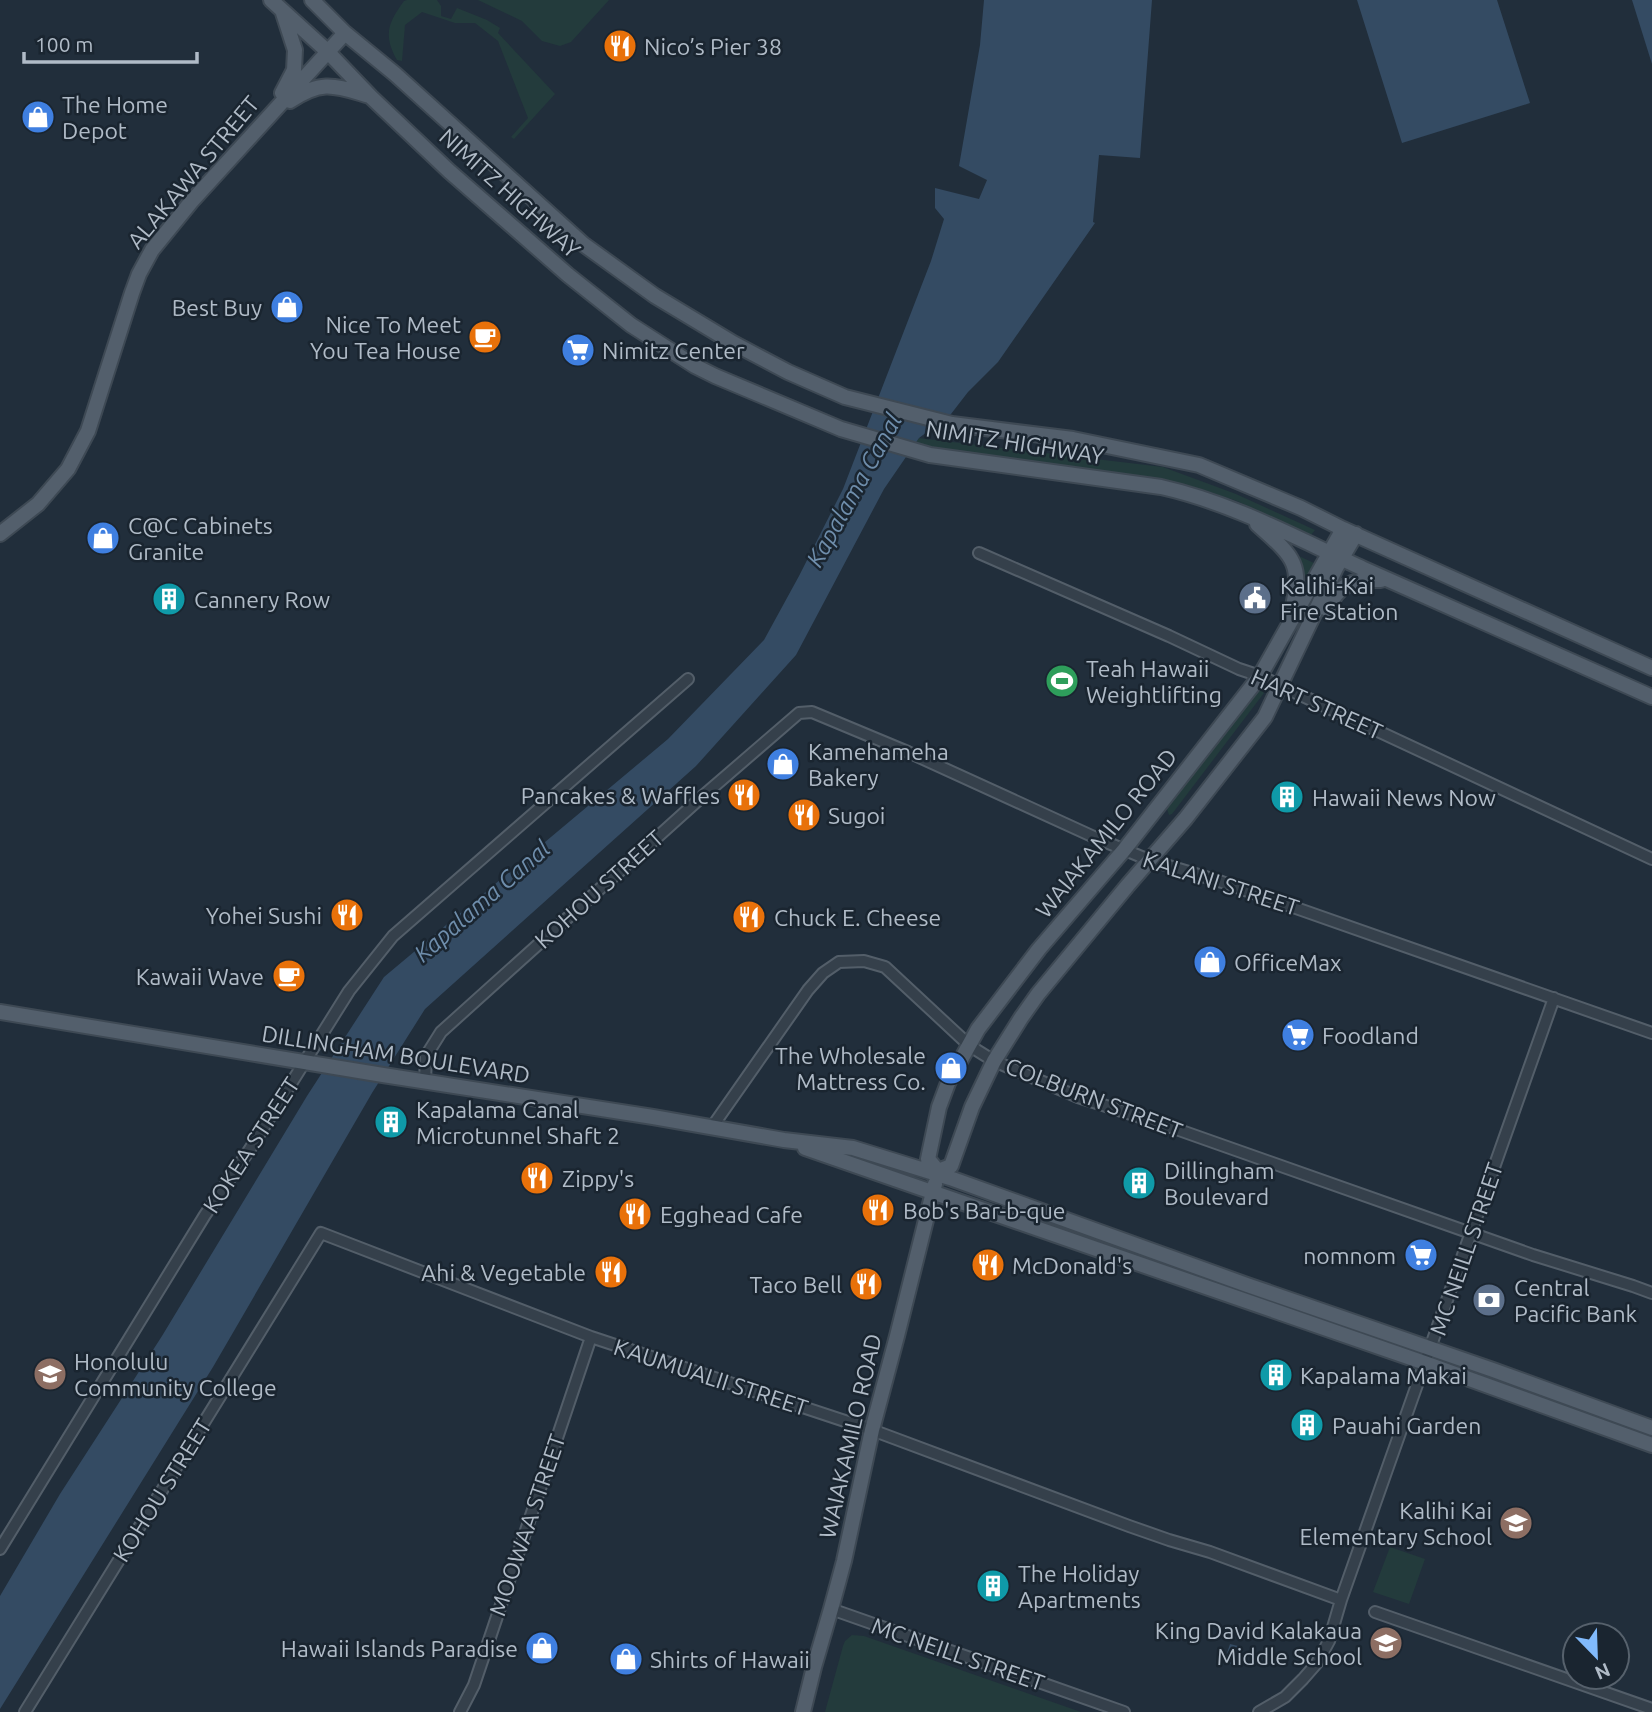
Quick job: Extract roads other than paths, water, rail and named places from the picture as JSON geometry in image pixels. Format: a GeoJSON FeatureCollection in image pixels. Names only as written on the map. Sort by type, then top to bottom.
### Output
{"type":"FeatureCollection","features":[{"type":"Feature","properties":{"kind":"main road","name":"NIMITZ HIGHWAY"},"geometry":{"type":"LineString","coordinates":[[271,0],[449,171],[548,258],[631,325],[695,366],[841,429],[930,455],[1178,490],[1246,514],[1652,697]]}},
{"type":"Feature","properties":{"kind":"main road","name":"NIMITZ HIGHWAY"},"geometry":{"type":"LineString","coordinates":[[312,0],[345,33],[395,74],[593,252],[655,296],[733,343],[788,372],[845,397],[952,424],[1073,439],[1199,465],[1301,508],[1652,668]]}},
{"type":"Feature","properties":{"kind":"main road"},"geometry":{"type":"LineString","coordinates":[[272,113],[294,70],[295,50],[282,10]]}},
{"type":"Feature","properties":{"kind":"main road","name":"ALAKAWA STREET"},"geometry":{"type":"LineString","coordinates":[[0,534],[38,504],[68,469],[89,431],[132,293],[152,250],[191,202],[345,33]]}},
{"type":"Feature","properties":{"kind":"main road"},"geometry":{"type":"LineString","coordinates":[[272,113],[305,91],[318,87],[339,87],[371,97]]}},
{"type":"Feature","properties":{"kind":"main road"},"geometry":{"type":"LineString","coordinates":[[1246,514],[1290,554],[1296,573],[1297,592],[1287,632]]}},
{"type":"Feature","properties":{"kind":"main road","name":"WAIAKAMILO ROAD"},"geometry":{"type":"LineString","coordinates":[[803,1712],[844,1561],[872,1430],[937,1172],[928,1159],[939,1107],[948,1083],[993,1009],[1039,949],[1124,850],[1260,676],[1350,532]]}},
{"type":"Feature","properties":{"kind":"main road","name":"WAIAKAMILO ROAD"},"geometry":{"type":"LineString","coordinates":[[937,1172],[951,1166],[972,1107],[994,1060],[1038,994],[1186,818],[1265,717],[1336,568],[1336,556]]}},
{"type":"Feature","properties":{"kind":"main road"},"geometry":{"type":"LineString","coordinates":[[1301,645],[1320,622],[1338,590],[1365,579],[1389,580]]}},
{"type":"Feature","properties":{"kind":"main road","name":"DILLINGHAM BOULEVARD"},"geometry":{"type":"LineString","coordinates":[[0,1012],[784,1140],[853,1147],[937,1172],[1652,1428]]}},
{"type":"Feature","properties":{"kind":"main road","name":"DILLINGHAM BOULEVARD"},"geometry":{"type":"LineString","coordinates":[[784,1140],[1425,1363],[1652,1445]]}},
{"type":"Feature","properties":{"kind":"street","name":"HART STREET"},"geometry":{"type":"LineString","coordinates":[[979,553],[1260,676],[1652,859]]}},
{"type":"Feature","properties":{"kind":"street","name":"KOKEA STREET"},"geometry":{"type":"LineString","coordinates":[[0,1549],[205,1214],[250,1149],[349,991],[393,936],[688,679]]}},
{"type":"Feature","properties":{"kind":"street","name":"KALANI STREET"},"geometry":{"type":"LineString","coordinates":[[799,713],[812,712],[908,752],[1149,860],[1223,882],[1652,1033]]}},
{"type":"Feature","properties":{"kind":"street","name":"KOHOU STREET"},"geometry":{"type":"LineString","coordinates":[[425,1082],[426,1056],[441,1032],[799,713]]}},
{"type":"Feature","properties":{"kind":"street","name":"COLBURN STREET"},"geometry":{"type":"LineString","coordinates":[[712,1127],[808,990],[823,973],[839,962],[864,961],[885,967],[970,1046],[994,1060],[1078,1097],[1163,1124],[1533,1255],[1652,1293]]}},
{"type":"Feature","properties":{"kind":"street","name":"MC NEILL STREET"},"geometry":{"type":"LineString","coordinates":[[1259,1712],[1285,1697],[1317,1663],[1329,1641],[1341,1600],[1554,998]]}},
{"type":"Feature","properties":{"kind":"street","name":"KOHOU STREET"},"geometry":{"type":"LineString","coordinates":[[25,1712],[321,1233]]}},
{"type":"Feature","properties":{"kind":"street","name":"KAUMUALII STREET"},"geometry":{"type":"LineString","coordinates":[[321,1233],[591,1337],[872,1430],[1123,1524],[1210,1552],[1341,1600]]}},
{"type":"Feature","properties":{"kind":"street","name":"MOOWAA STREET"},"geometry":{"type":"LineString","coordinates":[[460,1712],[474,1685],[591,1337]]}},
{"type":"Feature","properties":{"kind":"street","name":"MC NEILL STREET"},"geometry":{"type":"LineString","coordinates":[[831,1609],[1116,1711]]}},
{"type":"Feature","properties":{"kind":"street"},"geometry":{"type":"LineString","coordinates":[[1375,1612],[1652,1709]]}},
{"type":"Feature","properties":{"kind":"water","name":"Kapalama Canal"},"geometry":{"type":"Polygon","coordinates":[[[984,0],[1152,0],[1140,158],[1099,155],[1095,223],[998,362],[968,392],[951,414],[919,438],[884,489],[796,655],[696,766],[425,1009],[372,1093],[213,1367],[0,1709],[0,1596],[60,1494],[162,1336],[307,1096],[384,977],[668,739],[764,640],[843,489],[931,261],[944,219],[935,208],[935,188],[979,199],[987,180],[959,166],[980,45],[984,0]]]}},
{"type":"Feature","properties":{"kind":"water"},"geometry":{"type":"Polygon","coordinates":[[[1357,0],[1497,0],[1530,103],[1402,143],[1357,0]]]}},
{"type":"Feature","properties":{"kind":"water"},"geometry":{"type":"Polygon","coordinates":[[[1632,0],[1652,0],[1652,64],[1632,0]]]}},
{"type":"Feature","properties":{"kind":"water"},"geometry":{"type":"Polygon","coordinates":[[[1230,1644],[1238,1646],[1244,1654],[1231,1664],[1225,1659],[1230,1644]]]}},
{"type":"Feature","properties":{"kind":"place","name":"Nico’s Pier 38"},"geometry":{"type":"Point","coordinates":[620,46]}},
{"type":"Feature","properties":{"kind":"place","name":"The Home Depot"},"geometry":{"type":"Point","coordinates":[38,117]}},
{"type":"Feature","properties":{"kind":"place","name":"Best Buy"},"geometry":{"type":"Point","coordinates":[287,307]}},
{"type":"Feature","properties":{"kind":"place","name":"Nice To Meet You Tea House"},"geometry":{"type":"Point","coordinates":[485,337]}},
{"type":"Feature","properties":{"kind":"place","name":"Nimitz Center"},"geometry":{"type":"Point","coordinates":[578,350]}},
{"type":"Feature","properties":{"kind":"place","name":"C@C Cabinets Granite"},"geometry":{"type":"Point","coordinates":[103,538]}},
{"type":"Feature","properties":{"kind":"place","name":"Kalihi-Kai Fire Station"},"geometry":{"type":"Point","coordinates":[1255,598]}},
{"type":"Feature","properties":{"kind":"place","name":"Cannery Row"},"geometry":{"type":"Point","coordinates":[169,599]}},
{"type":"Feature","properties":{"kind":"place","name":"Teah Hawaii Weightlifting"},"geometry":{"type":"Point","coordinates":[1062,681]}},
{"type":"Feature","properties":{"kind":"place","name":"Kamehameha Bakery"},"geometry":{"type":"Point","coordinates":[783,764]}},
{"type":"Feature","properties":{"kind":"place","name":"Pancakes & Waffles"},"geometry":{"type":"Point","coordinates":[744,795]}},
{"type":"Feature","properties":{"kind":"place","name":"Hawaii News Now"},"geometry":{"type":"Point","coordinates":[1287,797]}},
{"type":"Feature","properties":{"kind":"place","name":"Sugoi"},"geometry":{"type":"Point","coordinates":[804,815]}},
{"type":"Feature","properties":{"kind":"place","name":"Yohei Sushi"},"geometry":{"type":"Point","coordinates":[347,915]}},
{"type":"Feature","properties":{"kind":"place","name":"Chuck E. Cheese"},"geometry":{"type":"Point","coordinates":[749,917]}},
{"type":"Feature","properties":{"kind":"place","name":"OfficeMax"},"geometry":{"type":"Point","coordinates":[1210,962]}},
{"type":"Feature","properties":{"kind":"place","name":"Kawaii Wave"},"geometry":{"type":"Point","coordinates":[289,976]}},
{"type":"Feature","properties":{"kind":"place","name":"Foodland"},"geometry":{"type":"Point","coordinates":[1298,1035]}},
{"type":"Feature","properties":{"kind":"place","name":"The Wholesale Mattress Co."},"geometry":{"type":"Point","coordinates":[951,1068]}},
{"type":"Feature","properties":{"kind":"place","name":"Kapalama Canal Microtunnel Shaft 2"},"geometry":{"type":"Point","coordinates":[391,1122]}},
{"type":"Feature","properties":{"kind":"place","name":"Zippy's"},"geometry":{"type":"Point","coordinates":[537,1178]}},
{"type":"Feature","properties":{"kind":"place","name":"Dillingham Boulevard"},"geometry":{"type":"Point","coordinates":[1139,1183]}},
{"type":"Feature","properties":{"kind":"place","name":"Bob's Bar-b-que"},"geometry":{"type":"Point","coordinates":[878,1210]}},
{"type":"Feature","properties":{"kind":"place","name":"Egghead Cafe"},"geometry":{"type":"Point","coordinates":[635,1214]}},
{"type":"Feature","properties":{"kind":"place","name":"nomnom"},"geometry":{"type":"Point","coordinates":[1421,1255]}},
{"type":"Feature","properties":{"kind":"place","name":"McDonald's"},"geometry":{"type":"Point","coordinates":[988,1265]}},
{"type":"Feature","properties":{"kind":"place","name":"Ahi & Vegetable"},"geometry":{"type":"Point","coordinates":[611,1272]}},
{"type":"Feature","properties":{"kind":"place","name":"Taco Bell"},"geometry":{"type":"Point","coordinates":[866,1284]}},
{"type":"Feature","properties":{"kind":"place","name":"Central Pacific Bank"},"geometry":{"type":"Point","coordinates":[1489,1300]}},
{"type":"Feature","properties":{"kind":"place","name":"Honolulu Community College"},"geometry":{"type":"Point","coordinates":[50,1374]}},
{"type":"Feature","properties":{"kind":"place","name":"Kapalama Makai"},"geometry":{"type":"Point","coordinates":[1276,1375]}},
{"type":"Feature","properties":{"kind":"place","name":"Pauahi Garden"},"geometry":{"type":"Point","coordinates":[1307,1425]}},
{"type":"Feature","properties":{"kind":"place","name":"Kalihi Kai Elementary School"},"geometry":{"type":"Point","coordinates":[1516,1523]}},
{"type":"Feature","properties":{"kind":"place","name":"The Holiday Apartments"},"geometry":{"type":"Point","coordinates":[993,1586]}},
{"type":"Feature","properties":{"kind":"place","name":"King David Kalakaua Middle School"},"geometry":{"type":"Point","coordinates":[1386,1643]}},
{"type":"Feature","properties":{"kind":"place","name":"Hawaii Islands Paradise"},"geometry":{"type":"Point","coordinates":[542,1648]}},
{"type":"Feature","properties":{"kind":"place","name":"Shirts of Hawaii"},"geometry":{"type":"Point","coordinates":[626,1659]}}]}
